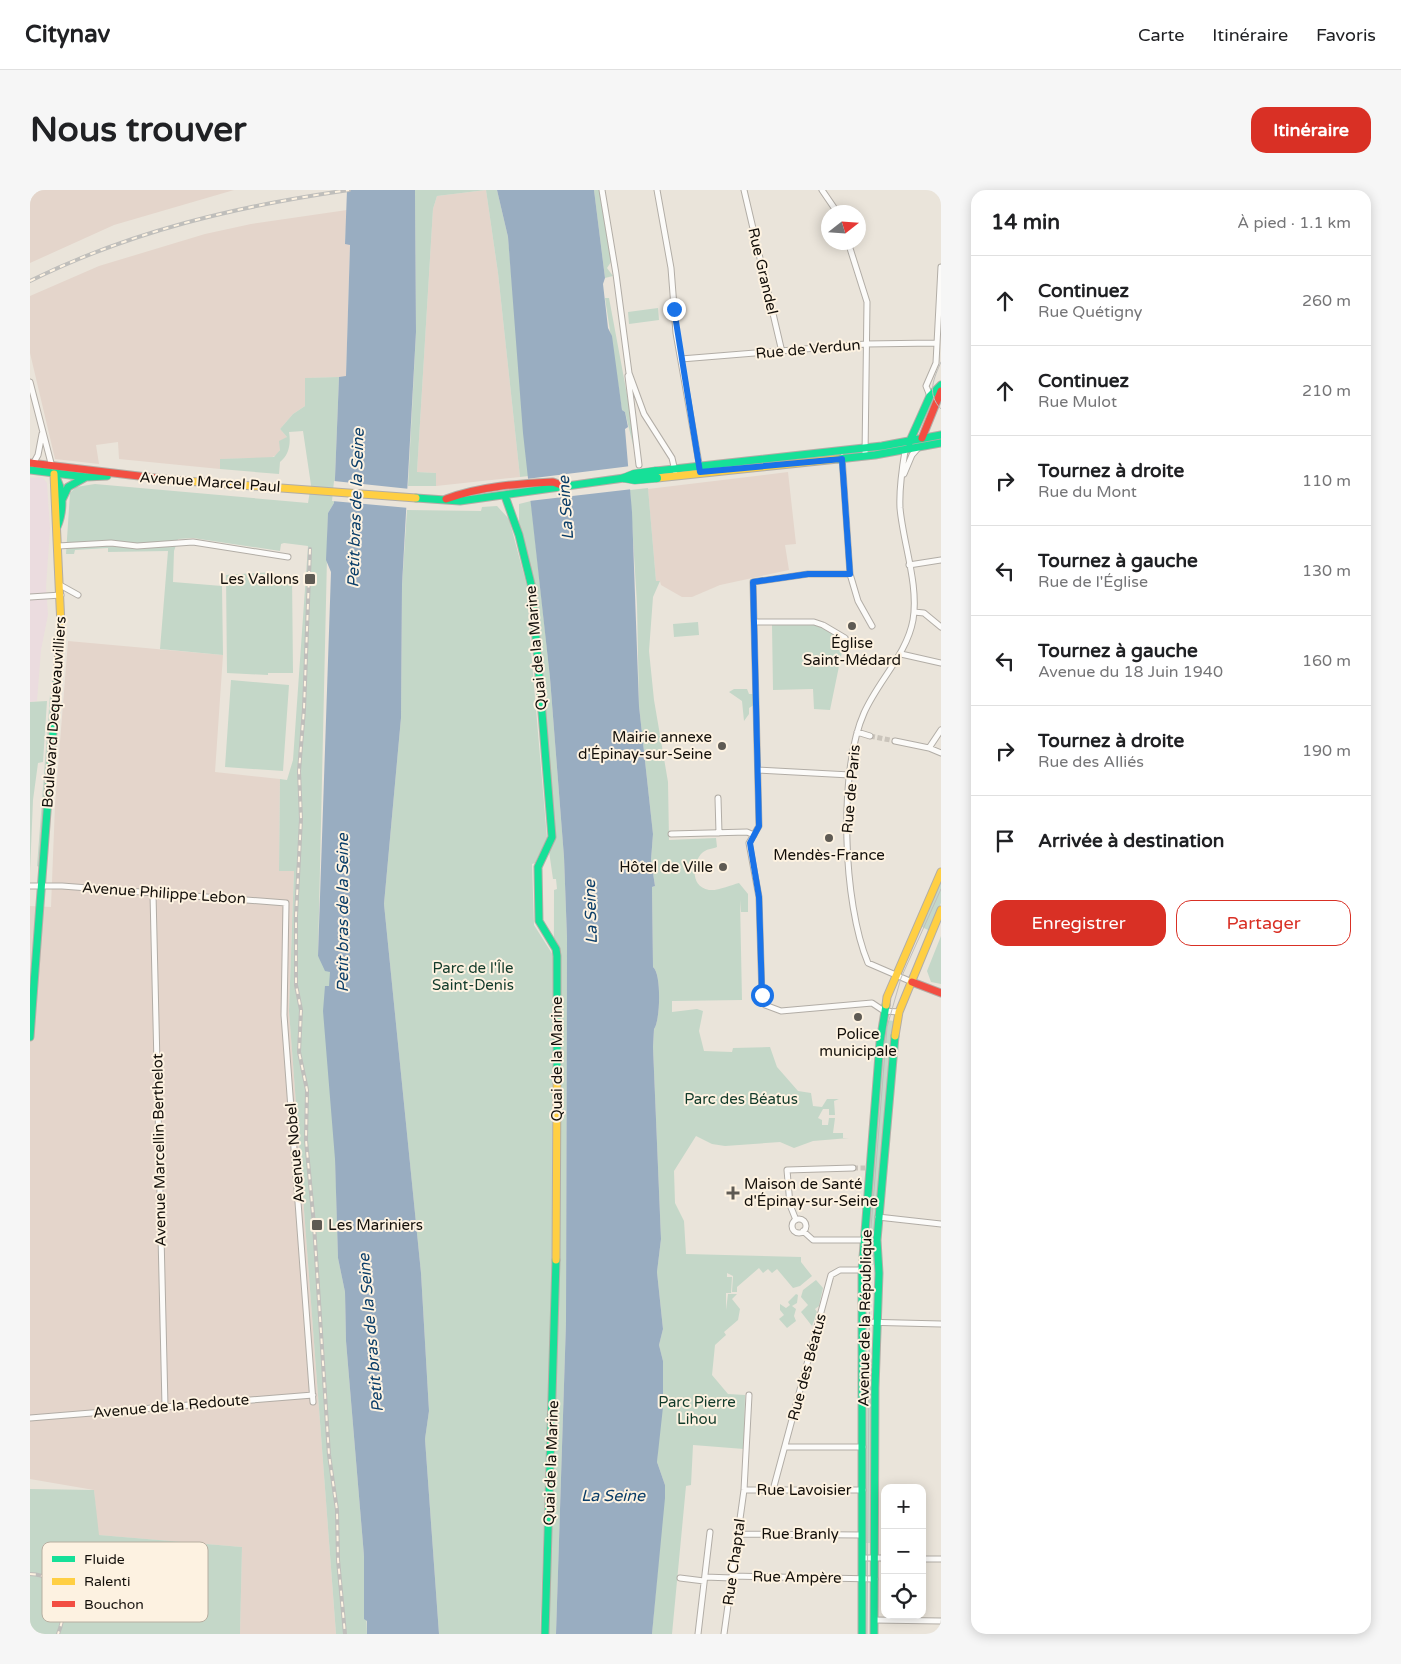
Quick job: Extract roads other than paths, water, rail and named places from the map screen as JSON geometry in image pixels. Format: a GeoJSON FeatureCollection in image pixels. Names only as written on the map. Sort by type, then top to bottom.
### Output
{"type":"FeatureCollection","features":[{"type":"Feature","properties":{"kind":"main road"},"geometry":{"type":"LineString","coordinates":[[905,451],[930,396],[941,384]]}},
{"type":"Feature","properties":{"kind":"main road"},"geometry":{"type":"LineString","coordinates":[[919,447],[941,391]]}},
{"type":"Feature","properties":{"kind":"main road"},"geometry":{"type":"LineString","coordinates":[[446,499],[460,493],[504,487],[524,489],[553,482],[561,485],[624,478],[635,480],[675,472],[911,441],[923,436],[941,435]]}},
{"type":"Feature","properties":{"kind":"main road"},"geometry":{"type":"LineString","coordinates":[[700,469],[842,459],[905,451],[941,443]]}},
{"type":"Feature","properties":{"kind":"main road","name":"Avenue Marcel Paul"},"geometry":{"type":"LineString","coordinates":[[31,466],[86,477],[114,476],[307,489],[412,499],[460,501],[505,496],[524,489]]}},
{"type":"Feature","properties":{"kind":"main road","name":"Avenue Marcel Paul"},"geometry":{"type":"LineString","coordinates":[[53,470],[94,470],[114,476]]}},
{"type":"Feature","properties":{"kind":"main road","name":"Boulevard Dequevauvilliers"},"geometry":{"type":"LineString","coordinates":[[53,470],[58,480],[60,504],[60,517],[57,527]]}},
{"type":"Feature","properties":{"kind":"main road","name":"Boulevard Dequevauvilliers"},"geometry":{"type":"LineString","coordinates":[[30,1037],[60,636],[61,595],[57,527],[54,513],[53,470]]}},
{"type":"Feature","properties":{"kind":"main road","name":"Boulevard Dequevauvilliers"},"geometry":{"type":"LineString","coordinates":[[60,504],[68,487],[86,477]]}},
{"type":"Feature","properties":{"kind":"main road","name":"Quai de la Marine"},"geometry":{"type":"LineString","coordinates":[[504,487],[505,496],[519,535],[532,593],[552,837],[537,873],[539,921],[556,949],[557,956],[556,1303],[545,1634]]}},
{"type":"Feature","properties":{"kind":"main road","name":"Avenue de la République"},"geometry":{"type":"LineString","coordinates":[[862,1634],[864,1447],[862,1270],[868,1168],[884,1011],[895,975],[941,872]]}},
{"type":"Feature","properties":{"kind":"main road","name":"Avenue de la République"},"geometry":{"type":"LineString","coordinates":[[874,1634],[878,1217],[894,1044],[899,1012],[941,910]]}},
{"type":"Feature","properties":{"kind":"main road"},"geometry":{"type":"LineString","coordinates":[[912,982],[941,993]]}},
{"type":"Feature","properties":{"kind":"street"},"geometry":{"type":"LineString","coordinates":[[602,190],[625,335],[629,373],[628,383],[639,465]]}},
{"type":"Feature","properties":{"kind":"street"},"geometry":{"type":"LineString","coordinates":[[657,190],[671,268],[676,333],[700,469]]}},
{"type":"Feature","properties":{"kind":"street","name":"Rue Grandel"},"geometry":{"type":"LineString","coordinates":[[744,190],[782,352]]}},
{"type":"Feature","properties":{"kind":"street"},"geometry":{"type":"LineString","coordinates":[[822,190],[832,205]]}},
{"type":"Feature","properties":{"kind":"street"},"geometry":{"type":"LineString","coordinates":[[851,250],[867,302],[865,456]]}},
{"type":"Feature","properties":{"kind":"street"},"geometry":{"type":"LineString","coordinates":[[936,362],[935,343],[941,267]]}},
{"type":"Feature","properties":{"kind":"street","name":"Rue de Verdun"},"geometry":{"type":"LineString","coordinates":[[681,359],[866,344],[935,343]]}},
{"type":"Feature","properties":{"kind":"street"},"geometry":{"type":"LineString","coordinates":[[930,396],[926,386],[941,350]]}},
{"type":"Feature","properties":{"kind":"street"},"geometry":{"type":"LineString","coordinates":[[629,373],[644,414],[672,458],[675,472]]}},
{"type":"Feature","properties":{"kind":"street"},"geometry":{"type":"LineString","coordinates":[[30,382],[53,470]]}},
{"type":"Feature","properties":{"kind":"street"},"geometry":{"type":"LineString","coordinates":[[31,466],[38,455],[43,433]]}},
{"type":"Feature","properties":{"kind":"street","name":"Rue de Paris"},"geometry":{"type":"LineString","coordinates":[[902,479],[912,455],[919,447]]}},
{"type":"Feature","properties":{"kind":"street"},"geometry":{"type":"LineString","coordinates":[[841,449],[850,574],[858,601],[872,626]]}},
{"type":"Feature","properties":{"kind":"street","name":"Rue de Paris"},"geometry":{"type":"LineString","coordinates":[[895,975],[868,962],[853,900],[847,845],[850,775],[857,732],[874,690],[901,654],[910,631],[914,612],[900,508],[905,451]]}},
{"type":"Feature","properties":{"kind":"street"},"geometry":{"type":"LineString","coordinates":[[58,546],[111,543],[137,546],[193,542],[288,557]]}},
{"type":"Feature","properties":{"kind":"street"},"geometry":{"type":"LineString","coordinates":[[909,565],[941,560]]}},
{"type":"Feature","properties":{"kind":"street"},"geometry":{"type":"LineString","coordinates":[[850,574],[808,574],[753,582],[759,826],[750,843],[759,897],[762,995],[765,1005],[781,1011],[872,1003],[884,1011],[899,1012]]}},
{"type":"Feature","properties":{"kind":"street"},"geometry":{"type":"LineString","coordinates":[[60,585],[78,595]]}},
{"type":"Feature","properties":{"kind":"street"},"geometry":{"type":"LineString","coordinates":[[30,598],[61,595]]}},
{"type":"Feature","properties":{"kind":"street"},"geometry":{"type":"LineString","coordinates":[[914,612],[924,613],[941,627]]}},
{"type":"Feature","properties":{"kind":"street"},"geometry":{"type":"LineString","coordinates":[[755,622],[814,622],[845,638]]}},
{"type":"Feature","properties":{"kind":"street"},"geometry":{"type":"LineString","coordinates":[[901,654],[941,663]]}},
{"type":"Feature","properties":{"kind":"street"},"geometry":{"type":"LineString","coordinates":[[929,748],[941,730]]}},
{"type":"Feature","properties":{"kind":"street"},"geometry":{"type":"LineString","coordinates":[[857,732],[870,736]]}},
{"type":"Feature","properties":{"kind":"street"},"geometry":{"type":"LineString","coordinates":[[895,741],[929,748],[941,753]]}},
{"type":"Feature","properties":{"kind":"street"},"geometry":{"type":"LineString","coordinates":[[759,770],[850,775]]}},
{"type":"Feature","properties":{"kind":"street"},"geometry":{"type":"LineString","coordinates":[[718,798],[719,833]]}},
{"type":"Feature","properties":{"kind":"street"},"geometry":{"type":"LineString","coordinates":[[671,834],[747,832],[754,835]]}},
{"type":"Feature","properties":{"kind":"street"},"geometry":{"type":"LineString","coordinates":[[30,886],[41,885]]}},
{"type":"Feature","properties":{"kind":"street","name":"Avenue Philippe Lebon"},"geometry":{"type":"LineString","coordinates":[[41,885],[286,903]]}},
{"type":"Feature","properties":{"kind":"street","name":"Avenue Marcellin Berthelot"},"geometry":{"type":"LineString","coordinates":[[153,894],[165,1406]]}},
{"type":"Feature","properties":{"kind":"street","name":"Avenue Nobel"},"geometry":{"type":"LineString","coordinates":[[286,903],[284,1015],[313,1402]]}},
{"type":"Feature","properties":{"kind":"street"},"geometry":{"type":"LineString","coordinates":[[895,975],[912,982]]}},
{"type":"Feature","properties":{"kind":"street"},"geometry":{"type":"LineString","coordinates":[[796,1220],[790,1205],[787,1170],[853,1168]]}},
{"type":"Feature","properties":{"kind":"street"},"geometry":{"type":"LineString","coordinates":[[878,1217],[941,1224]]}},
{"type":"Feature","properties":{"kind":"street"},"geometry":{"type":"LineString","coordinates":[[796,1220],[792,1225],[794,1231],[803,1231],[813,1240],[864,1240]]}},
{"type":"Feature","properties":{"kind":"street"},"geometry":{"type":"LineString","coordinates":[[796,1220],[804,1222],[806,1225],[803,1231]]}},
{"type":"Feature","properties":{"kind":"street","name":"Rue des Béatus"},"geometry":{"type":"LineString","coordinates":[[774,1490],[831,1275],[840,1270],[862,1270]]}},
{"type":"Feature","properties":{"kind":"street"},"geometry":{"type":"LineString","coordinates":[[862,1322],[878,1324],[941,1324]]}},
{"type":"Feature","properties":{"kind":"street","name":"Avenue de la Redoute"},"geometry":{"type":"LineString","coordinates":[[30,1418],[313,1395]]}},
{"type":"Feature","properties":{"kind":"street","name":"Rue Chaptal"},"geometry":{"type":"LineString","coordinates":[[724,1634],[744,1490],[749,1395]]}},
{"type":"Feature","properties":{"kind":"street"},"geometry":{"type":"LineString","coordinates":[[786,1447],[864,1447]]}},
{"type":"Feature","properties":{"kind":"street","name":"Rue Lavoisier"},"geometry":{"type":"LineString","coordinates":[[744,1490],[863,1490]]}},
{"type":"Feature","properties":{"kind":"street"},"geometry":{"type":"LineString","coordinates":[[698,1634],[710,1532]]}},
{"type":"Feature","properties":{"kind":"street","name":"Rue Branly"},"geometry":{"type":"LineString","coordinates":[[739,1534],[862,1535]]}},
{"type":"Feature","properties":{"kind":"street"},"geometry":{"type":"LineString","coordinates":[[862,1558],[881,1558]]}},
{"type":"Feature","properties":{"kind":"street"},"geometry":{"type":"LineString","coordinates":[[926,1558],[941,1559]]}},
{"type":"Feature","properties":{"kind":"street","name":"Rue Ampère"},"geometry":{"type":"LineString","coordinates":[[680,1578],[874,1578]]}},
{"type":"Feature","properties":{"kind":"street"},"geometry":{"type":"LineString","coordinates":[[874,1620],[941,1621]]}},
{"type":"Feature","properties":{"kind":"water","name":"Petit bras de la Seine"},"geometry":{"type":"Polygon","coordinates":[[[347,190],[415,190],[416,332],[402,585],[401,718],[384,904],[421,1273],[429,1411],[425,1439],[439,1634],[367,1634],[367,1621],[364,1619],[364,1556],[346,1341],[345,1292],[338,1258],[335,1159],[323,1011],[325,986],[329,986],[330,972],[325,971],[318,956],[331,572],[326,560],[328,513],[334,503],[339,377],[346,376],[350,245],[345,244],[347,190]]]}},
{"type":"Feature","properties":{"kind":"water","name":"La Seine"},"geometry":{"type":"Polygon","coordinates":[[[497,190],[594,190],[605,278],[603,284],[608,328],[612,336],[622,410],[625,412],[628,427],[625,429],[632,512],[639,706],[653,834],[651,860],[655,886],[652,887],[653,967],[656,971],[659,988],[658,1017],[654,1029],[653,1047],[661,1239],[657,1272],[663,1329],[659,1345],[663,1361],[663,1407],[657,1462],[665,1485],[665,1498],[652,1634],[556,1634],[566,1322],[567,938],[564,857],[550,678],[523,433],[508,237],[497,190]]]}},
{"type":"Feature","properties":{"kind":"tunnel"},"geometry":{"type":"LineString","coordinates":[[870,736],[895,741]]}},
{"type":"Feature","properties":{"kind":"tunnel"},"geometry":{"type":"LineString","coordinates":[[853,1168],[865,1168]]}},
{"type":"Feature","properties":{"kind":"tram line"},"geometry":{"type":"LineString","coordinates":[[941,362],[933,386],[934,398],[941,409]]}},
{"type":"Feature","properties":{"kind":"tram line"},"geometry":{"type":"LineString","coordinates":[[867,1634],[870,1240],[887,1027],[901,978],[941,889]]}},
{"type":"Feature","properties":{"kind":"railway"},"geometry":{"type":"LineString","coordinates":[[30,281],[68,263],[146,234],[267,204],[349,190]]}},
{"type":"Feature","properties":{"kind":"railway"},"geometry":{"type":"LineString","coordinates":[[310,549],[304,709],[299,771],[301,819],[296,916],[296,985],[301,1010],[299,1052],[307,1090],[306,1140],[314,1225],[329,1455],[337,1510],[338,1560],[345,1634]]}},
{"type":"Feature","properties":{"kind":"railway"},"geometry":{"type":"LineString","coordinates":[[30,1574],[42,1576]]}},
{"type":"Feature","properties":{"kind":"railway"},"geometry":{"type":"LineString","coordinates":[[58,1634],[61,1622]]}},
{"type":"Feature","properties":{"kind":"place","name":"Les Vallons"},"geometry":{"type":"Point","coordinates":[310,579]}},
{"type":"Feature","properties":{"kind":"place","name":"Église Saint-Médard"},"geometry":{"type":"Point","coordinates":[852,626]}},
{"type":"Feature","properties":{"kind":"place","name":"Mairie annexe d'Épinay-sur-Seine"},"geometry":{"type":"Point","coordinates":[722,746]}},
{"type":"Feature","properties":{"kind":"place","name":"Mendès-France"},"geometry":{"type":"Point","coordinates":[829,838]}},
{"type":"Feature","properties":{"kind":"place","name":"Hôtel de Ville"},"geometry":{"type":"Point","coordinates":[723,867]}},
{"type":"Feature","properties":{"kind":"place","name":"Police municipale"},"geometry":{"type":"Point","coordinates":[858,1017]}},
{"type":"Feature","properties":{"kind":"place","name":"Maison de Santé d'Épinay-sur-Seine"},"geometry":{"type":"Point","coordinates":[733,1193]}},
{"type":"Feature","properties":{"kind":"place","name":"Les Mariniers"},"geometry":{"type":"Point","coordinates":[317,1225]}},
{"type":"Feature","properties":{"kind":"park label","name":"Parc de l'Île Saint-Denis"},"geometry":{"type":"Point","coordinates":[473,976]}},
{"type":"Feature","properties":{"kind":"park label","name":"Parc des Béatus"},"geometry":{"type":"Point","coordinates":[741,1099]}},
{"type":"Feature","properties":{"kind":"park label","name":"Parc Pierre Lihou"},"geometry":{"type":"Point","coordinates":[697,1410]}}]}
